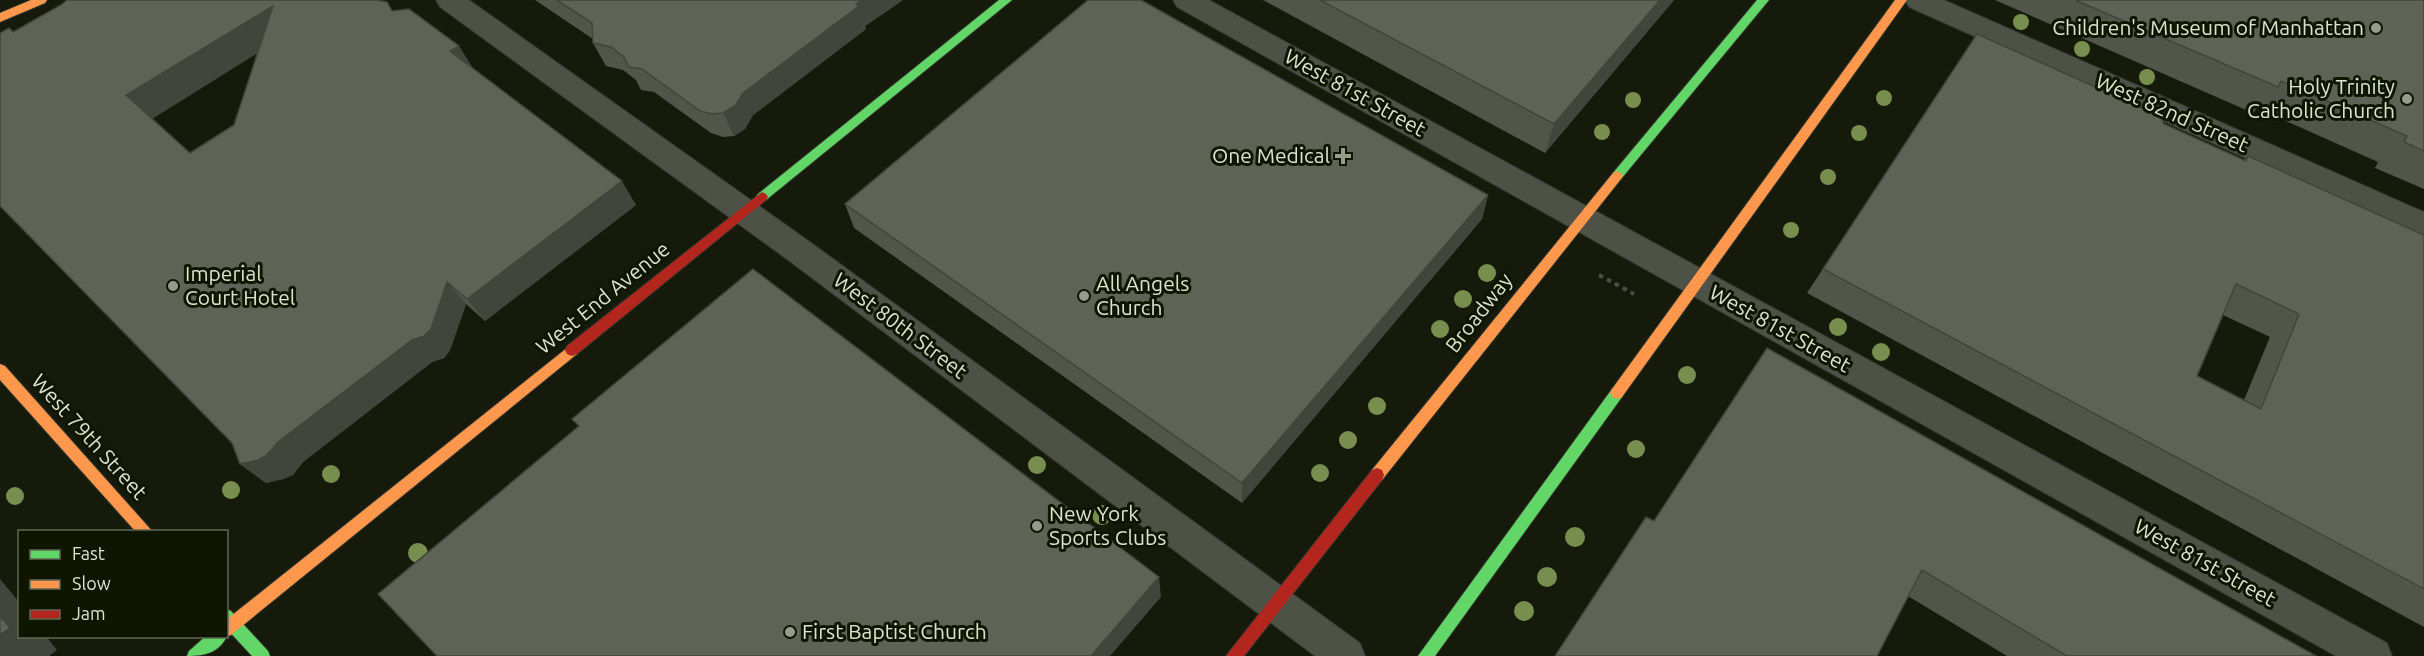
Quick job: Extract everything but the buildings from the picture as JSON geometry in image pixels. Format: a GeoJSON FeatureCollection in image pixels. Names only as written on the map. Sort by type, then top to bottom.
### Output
{"type":"FeatureCollection","features":[{"type":"Feature","properties":{"kind":"main road"},"geometry":{"type":"LineString","coordinates":[[0,18],[41,0]]}},
{"type":"Feature","properties":{"kind":"main road","name":"West End Avenue"},"geometry":{"type":"LineString","coordinates":[[229,624],[1006,0]]}},
{"type":"Feature","properties":{"kind":"main road","name":"Broadway"},"geometry":{"type":"LineString","coordinates":[[1234,656],[1581,219],[1763,0]]}},
{"type":"Feature","properties":{"kind":"main road"},"geometry":{"type":"LineString","coordinates":[[1426,656],[1698,284],[1901,0]]}},
{"type":"Feature","properties":{"kind":"main road","name":"West 79th Street"},"geometry":{"type":"LineString","coordinates":[[0,370],[145,530]]}},
{"type":"Feature","properties":{"kind":"main road"},"geometry":{"type":"LineString","coordinates":[[229,624],[262,656]]}},
{"type":"Feature","properties":{"kind":"main road"},"geometry":{"type":"LineString","coordinates":[[195,656],[217,638]]}},
{"type":"Feature","properties":{"kind":"street","name":"West 80th Street"},"geometry":{"type":"LineString","coordinates":[[450,0],[744,212],[1346,656]]}},
{"type":"Feature","properties":{"kind":"street","name":"West 81st Street"},"geometry":{"type":"LineString","coordinates":[[1187,0],[2373,656]]}},
{"type":"Feature","properties":{"kind":"street","name":"West 82nd Street"},"geometry":{"type":"LineString","coordinates":[[1919,0],[2424,226]]}},
{"type":"Feature","properties":{"kind":"path"},"geometry":{"type":"LineString","coordinates":[[1599,275],[1634,294]]}},
{"type":"Feature","properties":{"kind":"traffic: fast"},"geometry":{"type":"LineString","coordinates":[[762,197],[1006,0]]}},
{"type":"Feature","properties":{"kind":"traffic: fast"},"geometry":{"type":"LineString","coordinates":[[1617,176],[1763,0]]}},
{"type":"Feature","properties":{"kind":"traffic: fast"},"geometry":{"type":"LineString","coordinates":[[1426,656],[1617,393]]}},
{"type":"Feature","properties":{"kind":"traffic: fast"},"geometry":{"type":"LineString","coordinates":[[228,618],[262,656]]}},
{"type":"Feature","properties":{"kind":"traffic: fast"},"geometry":{"type":"LineString","coordinates":[[195,656],[217,638]]}},
{"type":"Feature","properties":{"kind":"traffic: slow"},"geometry":{"type":"LineString","coordinates":[[0,18],[41,0]]}},
{"type":"Feature","properties":{"kind":"traffic: slow"},"geometry":{"type":"LineString","coordinates":[[1617,393],[1901,0]]}},
{"type":"Feature","properties":{"kind":"traffic: slow"},"geometry":{"type":"LineString","coordinates":[[1377,475],[1617,176]]}},
{"type":"Feature","properties":{"kind":"traffic: slow"},"geometry":{"type":"LineString","coordinates":[[228,628],[572,350]]}},
{"type":"Feature","properties":{"kind":"traffic: slow"},"geometry":{"type":"LineString","coordinates":[[0,370],[144,530]]}},
{"type":"Feature","properties":{"kind":"traffic: jam"},"geometry":{"type":"LineString","coordinates":[[572,350],[762,197]]}},
{"type":"Feature","properties":{"kind":"traffic: jam"},"geometry":{"type":"LineString","coordinates":[[1234,656],[1377,475]]}},
{"type":"Feature","properties":{"kind":"place","name":"Children's Museum of Manhattan"},"geometry":{"type":"Point","coordinates":[2376,28]}},
{"type":"Feature","properties":{"kind":"place","name":"Holy Trinity Catholic Church"},"geometry":{"type":"Point","coordinates":[2407,99]}},
{"type":"Feature","properties":{"kind":"place","name":"One Medical"},"geometry":{"type":"Point","coordinates":[1343,156]}},
{"type":"Feature","properties":{"kind":"place","name":"Imperial Court Hotel"},"geometry":{"type":"Point","coordinates":[173,286]}},
{"type":"Feature","properties":{"kind":"place","name":"All Angels Church"},"geometry":{"type":"Point","coordinates":[1084,296]}},
{"type":"Feature","properties":{"kind":"place","name":"New York Sports Clubs"},"geometry":{"type":"Point","coordinates":[1037,526]}},
{"type":"Feature","properties":{"kind":"place","name":"First Baptist Church"},"geometry":{"type":"Point","coordinates":[790,632]}}]}
